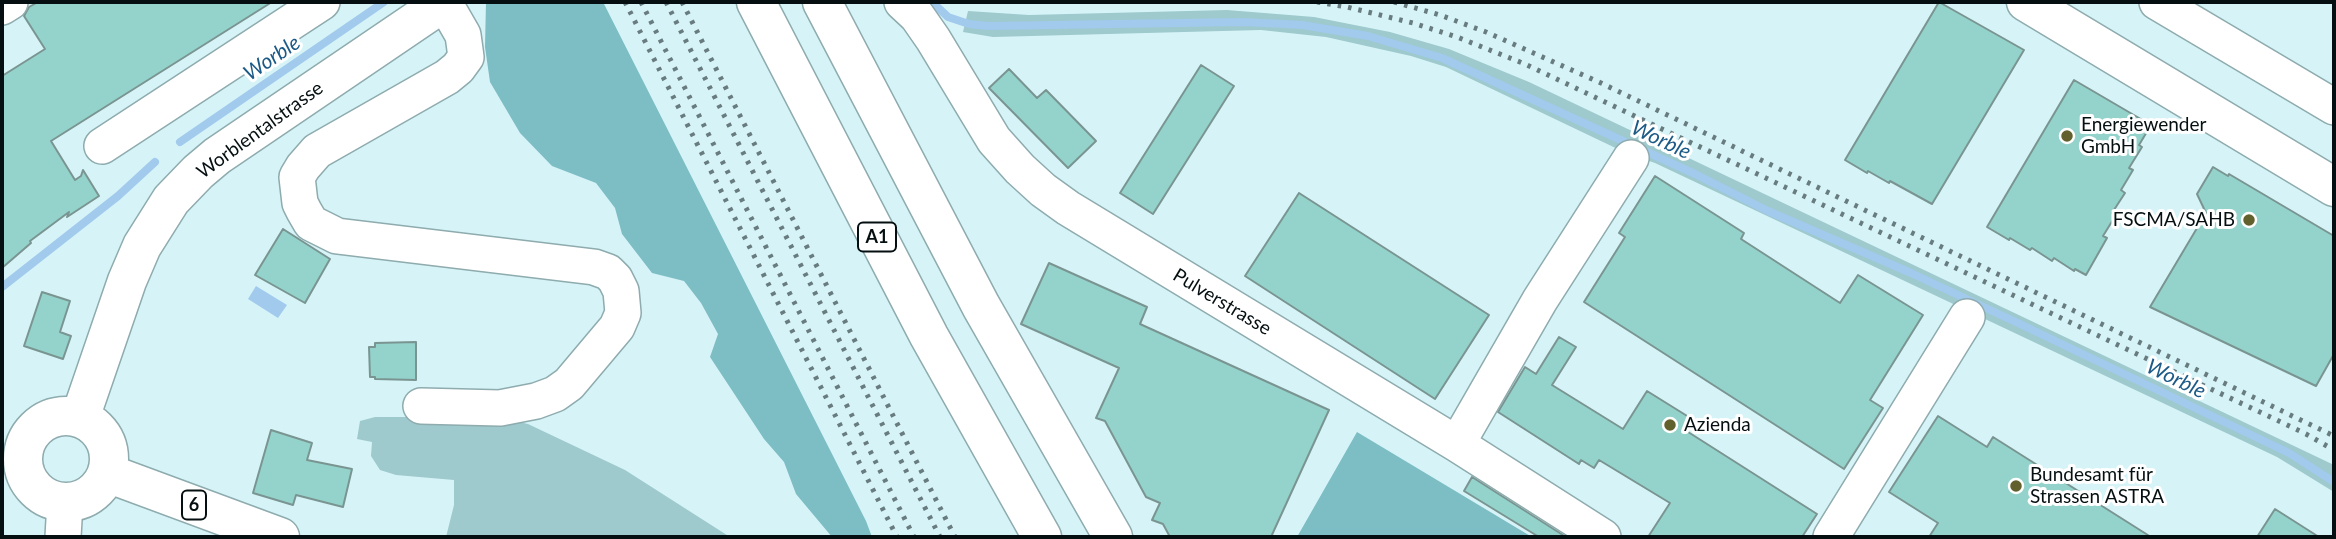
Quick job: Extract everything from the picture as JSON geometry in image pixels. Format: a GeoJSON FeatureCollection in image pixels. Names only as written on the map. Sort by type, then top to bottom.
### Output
{"type":"FeatureCollection","features":[{"type":"Feature","properties":{"kind":"main road","name":"Worblentalstrasse"},"geometry":{"type":"LineString","coordinates":[[80,418],[127,281],[151,230],[177,194],[217,156],[444,2]]}},
{"type":"Feature","properties":{"kind":"main road","name":"A1"},"geometry":{"type":"LineString","coordinates":[[755,2],[929,337],[1042,537]]}},
{"type":"Feature","properties":{"kind":"main road"},"geometry":{"type":"LineString","coordinates":[[822,2],[981,306],[1113,537]]}},
{"type":"Feature","properties":{"kind":"main road"},"geometry":{"type":"LineString","coordinates":[[2026,2],[2334,187]]}},
{"type":"Feature","properties":{"kind":"main road"},"geometry":{"type":"LineString","coordinates":[[53,418],[80,418],[92,424],[102,434],[110,459],[101,485],[78,500],[64,519],[53,500],[30,482],[23,457],[13,442],[31,434],[41,424],[53,418]]}},
{"type":"Feature","properties":{"kind":"main road","name":"6"},"geometry":{"type":"LineString","coordinates":[[107,473],[280,537]]}},
{"type":"Feature","properties":{"kind":"street"},"geometry":{"type":"LineString","coordinates":[[2,7],[10,2]]}},
{"type":"Feature","properties":{"kind":"street"},"geometry":{"type":"LineString","coordinates":[[103,146],[322,2]]}},
{"type":"Feature","properties":{"kind":"street"},"geometry":{"type":"LineString","coordinates":[[421,406],[500,408],[555,394],[569,384],[617,327],[623,313],[621,291],[615,279],[608,272],[594,267],[337,236],[311,223],[304,211],[300,202],[298,177],[303,166],[317,151],[447,77],[466,57],[463,35],[444,2]]}},
{"type":"Feature","properties":{"kind":"street","name":"Pulverstrasse"},"geometry":{"type":"LineString","coordinates":[[902,2],[917,16],[933,38],[993,140],[1043,190],[1068,208],[1457,444],[1603,537]]}},
{"type":"Feature","properties":{"kind":"street"},"geometry":{"type":"LineString","coordinates":[[2157,2],[2199,12],[2334,107]]}},
{"type":"Feature","properties":{"kind":"street"},"geometry":{"type":"LineString","coordinates":[[1457,444],[1540,300],[1631,158]]}},
{"type":"Feature","properties":{"kind":"street"},"geometry":{"type":"LineString","coordinates":[[1840,523],[1967,317]]}},
{"type":"Feature","properties":{"kind":"shaded area"},"geometry":{"type":"Polygon","coordinates":[[[486,2],[603,2],[872,537],[832,537],[796,494],[784,462],[764,439],[710,357],[718,334],[701,303],[684,281],[652,273],[622,234],[615,208],[596,183],[552,166],[520,133],[490,82],[485,47],[486,2]]]}},
{"type":"Feature","properties":{"kind":"shaded area"},"geometry":{"type":"Polygon","coordinates":[[[1227,10],[1314,17],[1390,32],[1449,49],[1529,82],[2334,465],[2334,492],[2277,457],[1446,67],[1411,56],[1326,37],[1261,30],[993,37],[963,32],[968,11],[1029,15],[1227,10]]]}},
{"type":"Feature","properties":{"kind":"shaded area"},"geometry":{"type":"Polygon","coordinates":[[[256,286],[287,305],[278,318],[248,299],[256,286]]]}},
{"type":"Feature","properties":{"kind":"shaded area"},"geometry":{"type":"Polygon","coordinates":[[[375,417],[498,417],[528,424],[625,470],[730,537],[446,537],[454,505],[454,480],[396,475],[380,470],[371,456],[372,442],[357,439],[360,421],[375,417]]]}},
{"type":"Feature","properties":{"kind":"shaded area"},"geometry":{"type":"Polygon","coordinates":[[[1357,432],[1532,537],[1297,537],[1357,432]]]}},
{"type":"Feature","properties":{"kind":"building"},"geometry":{"type":"Polygon","coordinates":[[[38,2],[272,2],[51,141],[75,180],[81,176],[83,170],[99,196],[67,217],[69,212],[30,241],[31,243],[2,268],[2,76],[45,49],[24,16],[29,7],[38,2]]]}},
{"type":"Feature","properties":{"kind":"building"},"geometry":{"type":"Polygon","coordinates":[[[1939,2],[2024,50],[1932,204],[1845,160],[1939,2]]]}},
{"type":"Feature","properties":{"kind":"building"},"geometry":{"type":"Polygon","coordinates":[[[1201,65],[1234,86],[1153,214],[1120,193],[1201,65]]]}},
{"type":"Feature","properties":{"kind":"building"},"geometry":{"type":"Polygon","coordinates":[[[1009,69],[1037,98],[1046,90],[1096,141],[1068,168],[989,88],[1009,69]]]}},
{"type":"Feature","properties":{"kind":"building"},"geometry":{"type":"Polygon","coordinates":[[[2074,80],[2151,125],[2129,168],[2133,170],[2121,190],[2125,193],[2112,213],[2116,215],[2103,236],[2107,238],[2086,275],[2054,258],[2052,261],[2032,248],[2030,250],[1987,227],[2074,80]]]}},
{"type":"Feature","properties":{"kind":"building"},"geometry":{"type":"Polygon","coordinates":[[[2213,167],[2334,236],[2334,354],[2316,386],[2150,307],[2206,213],[2197,194],[2213,167]]]}},
{"type":"Feature","properties":{"kind":"building"},"geometry":{"type":"Polygon","coordinates":[[[1655,176],[1744,233],[1741,239],[1840,303],[1858,275],[1923,315],[1870,400],[1883,408],[1844,469],[1584,302],[1625,237],[1619,233],[1655,176]]]}},
{"type":"Feature","properties":{"kind":"building"},"geometry":{"type":"Polygon","coordinates":[[[1299,193],[1489,315],[1435,399],[1245,276],[1299,193]]]}},
{"type":"Feature","properties":{"kind":"building"},"geometry":{"type":"Polygon","coordinates":[[[283,229],[330,259],[305,303],[255,275],[283,229]]]}},
{"type":"Feature","properties":{"kind":"building"},"geometry":{"type":"Polygon","coordinates":[[[1049,263],[1147,307],[1140,324],[1329,410],[1271,537],[1170,537],[1163,524],[1152,520],[1160,503],[1146,497],[1105,421],[1096,418],[1119,368],[1021,324],[1049,263]]]}},
{"type":"Feature","properties":{"kind":"building"},"geometry":{"type":"Polygon","coordinates":[[[42,292],[70,301],[60,332],[71,336],[63,359],[24,346],[42,292]]]}},
{"type":"Feature","properties":{"kind":"building"},"geometry":{"type":"Polygon","coordinates":[[[1559,337],[1576,347],[1552,385],[1623,429],[1647,391],[1692,419],[1685,430],[1817,514],[1802,537],[1648,537],[1670,503],[1599,460],[1594,468],[1581,460],[1579,464],[1498,412],[1525,367],[1536,374],[1559,337]]]}},
{"type":"Feature","properties":{"kind":"building"},"geometry":{"type":"Polygon","coordinates":[[[416,342],[416,380],[370,377],[369,347],[375,347],[375,343],[416,342]]]}},
{"type":"Feature","properties":{"kind":"building","name":"Bundesamt für Strassen ASTRA"},"geometry":{"type":"Polygon","coordinates":[[[1938,416],[1987,447],[1993,437],[2151,537],[1929,537],[1938,523],[1889,492],[1938,416]]]}},
{"type":"Feature","properties":{"kind":"building"},"geometry":{"type":"Polygon","coordinates":[[[271,430],[312,443],[307,460],[352,469],[343,507],[296,495],[293,505],[253,493],[271,430]]]}},
{"type":"Feature","properties":{"kind":"building"},"geometry":{"type":"Polygon","coordinates":[[[1472,477],[1566,537],[1539,537],[1464,491],[1472,477]]]}},
{"type":"Feature","properties":{"kind":"building"},"geometry":{"type":"Polygon","coordinates":[[[2275,509],[2319,537],[2257,537],[2275,509]]]}},
{"type":"Feature","properties":{"kind":"waterway","name":"Worble"},"geometry":{"type":"LineString","coordinates":[[180,142],[384,2]]}},
{"type":"Feature","properties":{"kind":"waterway","name":"Worble"},"geometry":{"type":"LineString","coordinates":[[932,2],[948,17],[969,24],[988,26],[1243,22],[1302,25],[1368,36],[1442,58],[1695,174],[1768,211],[2020,324],[2289,453],[2334,482]]}},
{"type":"Feature","properties":{"kind":"waterway","name":"Worble"},"geometry":{"type":"LineString","coordinates":[[2,287],[118,196],[155,162]]}},
{"type":"Feature","properties":{"kind":"railway"},"geometry":{"type":"LineString","coordinates":[[625,2],[897,537]]}},
{"type":"Feature","properties":{"kind":"railway"},"geometry":{"type":"LineString","coordinates":[[641,2],[914,537]]}},
{"type":"Feature","properties":{"kind":"railway"},"geometry":{"type":"LineString","coordinates":[[666,2],[940,537]]}},
{"type":"Feature","properties":{"kind":"railway"},"geometry":{"type":"LineString","coordinates":[[682,2],[955,537]]}},
{"type":"Feature","properties":{"kind":"railway"},"geometry":{"type":"LineString","coordinates":[[1317,2],[1413,23],[1525,64],[2306,434],[2334,450]]}},
{"type":"Feature","properties":{"kind":"railway"},"geometry":{"type":"LineString","coordinates":[[1394,2],[1486,32],[1601,83],[2334,436]]}},
{"type":"Feature","properties":{"kind":"place","name":"Energiewender GmbH"},"geometry":{"type":"Point","coordinates":[2067,136]}},
{"type":"Feature","properties":{"kind":"place","name":"FSCMA/SAHB"},"geometry":{"type":"Point","coordinates":[2249,220]}},
{"type":"Feature","properties":{"kind":"place","name":"Azienda"},"geometry":{"type":"Point","coordinates":[1670,425]}},
{"type":"Feature","properties":{"kind":"place","name":"Bundesamt für Strassen ASTRA"},"geometry":{"type":"Point","coordinates":[2016,486]}}]}
